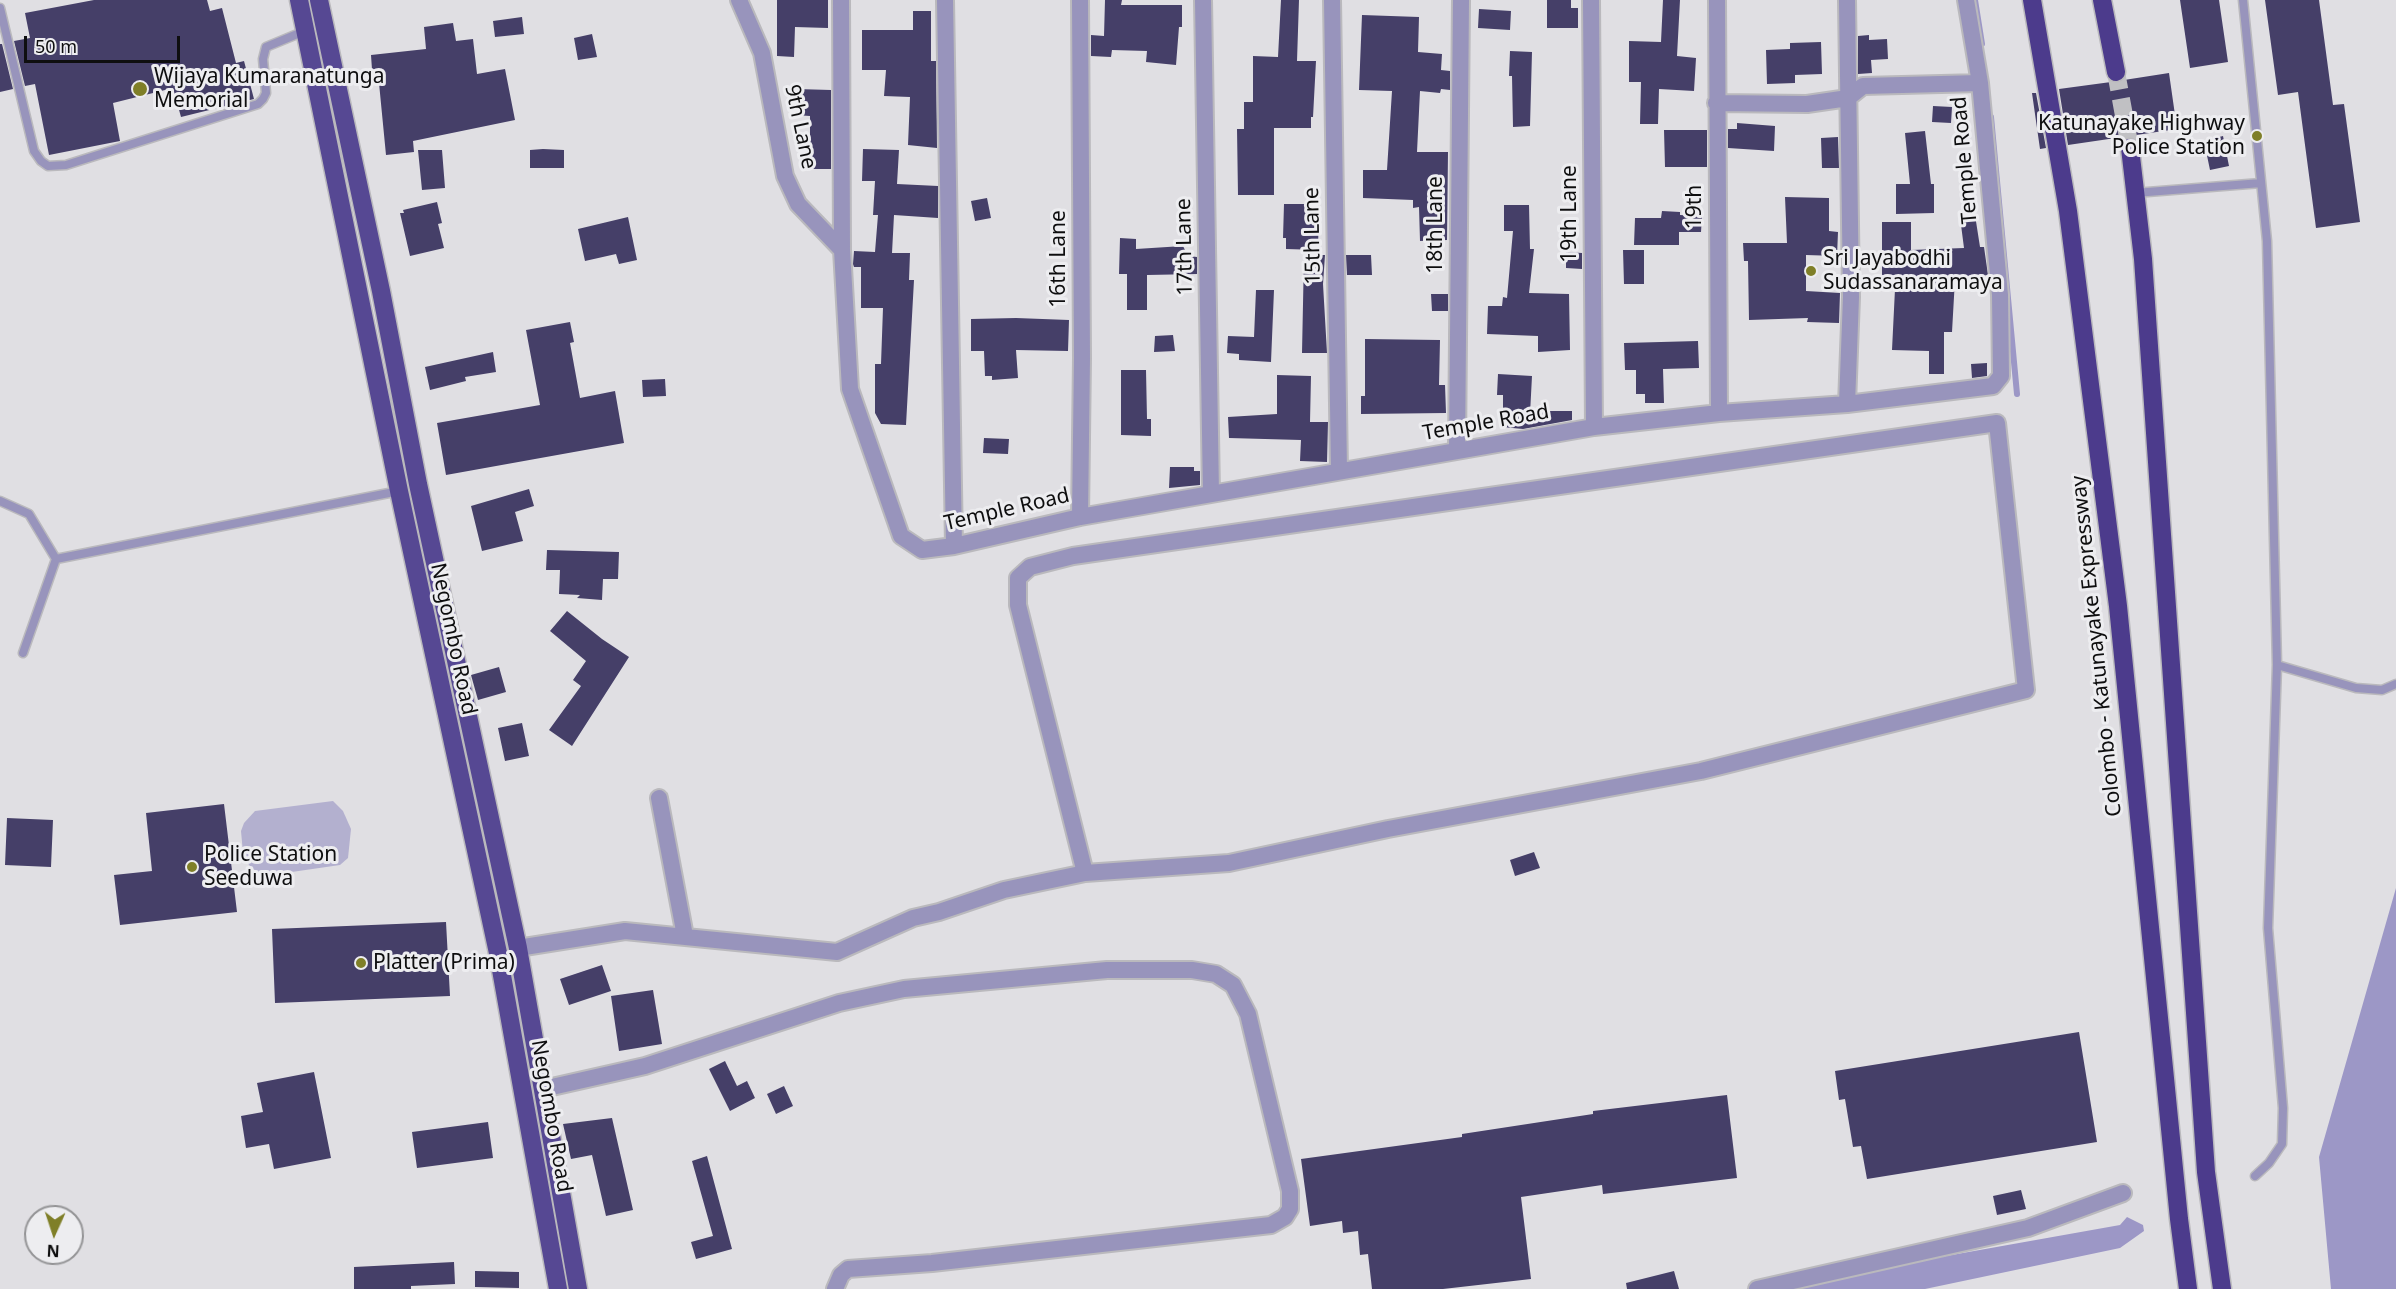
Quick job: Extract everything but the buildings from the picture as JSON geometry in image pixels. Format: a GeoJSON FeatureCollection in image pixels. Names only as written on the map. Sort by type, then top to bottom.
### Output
{"type":"FeatureCollection","features":[{"type":"Feature","properties":{"kind":"highway","name":"Negombo Road"},"geometry":{"type":"LineString","coordinates":[[298,0],[399,491],[498,953],[558,1289]]}},
{"type":"Feature","properties":{"kind":"highway","name":"Negombo Road"},"geometry":{"type":"LineString","coordinates":[[319,0],[381,291],[421,496],[518,948],[578,1289]]}},
{"type":"Feature","properties":{"kind":"highway","name":"Colombo - Katunayake Expressway"},"geometry":{"type":"LineString","coordinates":[[2032,0],[2068,211],[2118,606],[2179,1219],[2188,1289]]}},
{"type":"Feature","properties":{"kind":"highway"},"geometry":{"type":"LineString","coordinates":[[2103,0],[2116,72]]}},
{"type":"Feature","properties":{"kind":"highway"},"geometry":{"type":"LineString","coordinates":[[2130,148],[2144,259],[2206,1172],[2222,1289]]}},
{"type":"Feature","properties":{"kind":"street","name":"9th Lane"},"geometry":{"type":"LineString","coordinates":[[739,0],[762,53],[785,176],[798,204],[842,250]]}},
{"type":"Feature","properties":{"kind":"street","name":"Temple Road"},"geometry":{"type":"LineString","coordinates":[[840,0],[842,250],[850,389],[901,536],[922,550],[954,546],[1080,517],[1594,427],[1719,413],[1846,404],[1993,386],[2001,376],[2001,295],[1980,83],[1966,0]]}},
{"type":"Feature","properties":{"kind":"street"},"geometry":{"type":"LineString","coordinates":[[945,0],[954,546]]}},
{"type":"Feature","properties":{"kind":"street","name":"16th Lane"},"geometry":{"type":"LineString","coordinates":[[1080,0],[1082,346],[1080,517]]}},
{"type":"Feature","properties":{"kind":"street","name":"17th Lane"},"geometry":{"type":"LineString","coordinates":[[1203,0],[1211,494]]}},
{"type":"Feature","properties":{"kind":"street","name":"15th Lane"},"geometry":{"type":"LineString","coordinates":[[1332,0],[1339,471]]}},
{"type":"Feature","properties":{"kind":"street","name":"18th Lane"},"geometry":{"type":"LineString","coordinates":[[1457,451],[1461,0]]}},
{"type":"Feature","properties":{"kind":"street","name":"19th Lane"},"geometry":{"type":"LineString","coordinates":[[1591,0],[1594,427]]}},
{"type":"Feature","properties":{"kind":"street","name":"19th"},"geometry":{"type":"LineString","coordinates":[[1717,0],[1719,413]]}},
{"type":"Feature","properties":{"kind":"street"},"geometry":{"type":"LineString","coordinates":[[1846,404],[1851,297],[1847,0]]}},
{"type":"Feature","properties":{"kind":"street"},"geometry":{"type":"LineString","coordinates":[[1716,103],[1807,104],[1848,98],[1863,86],[1980,83]]}},
{"type":"Feature","properties":{"kind":"street"},"geometry":{"type":"LineString","coordinates":[[518,948],[625,931],[837,952],[913,918],[939,912],[1004,890],[1084,873],[1229,864],[1388,830],[1701,771],[2026,690],[1997,423],[1084,555],[1030,567],[1018,578],[1018,605],[1084,873]]}},
{"type":"Feature","properties":{"kind":"street"},"geometry":{"type":"LineString","coordinates":[[659,798],[685,936]]}},
{"type":"Feature","properties":{"kind":"street"},"geometry":{"type":"LineString","coordinates":[[543,1089],[645,1066],[839,1003],[904,989],[1107,970],[1192,970],[1216,974],[1233,985],[1248,1014],[1290,1191],[1290,1209],[1285,1217],[1271,1225],[932,1263],[848,1269],[841,1275],[836,1289]]}},
{"type":"Feature","properties":{"kind":"street"},"geometry":{"type":"LineString","coordinates":[[1757,1289],[2028,1228],[2123,1193]]}},
{"type":"Feature","properties":{"kind":"lane"},"geometry":{"type":"LineString","coordinates":[[2243,0],[2267,241],[2277,665],[2268,928],[2283,1108],[2282,1144],[2269,1163],[2255,1176]]}},
{"type":"Feature","properties":{"kind":"lane"},"geometry":{"type":"LineString","coordinates":[[0,8],[34,151],[48,166],[66,165],[258,104],[266,93],[263,59],[266,47],[304,31],[324,28]]}},
{"type":"Feature","properties":{"kind":"lane"},"geometry":{"type":"LineString","coordinates":[[2135,193],[2261,183]]}},
{"type":"Feature","properties":{"kind":"lane"},"geometry":{"type":"LineString","coordinates":[[56,559],[399,491]]}},
{"type":"Feature","properties":{"kind":"lane"},"geometry":{"type":"LineString","coordinates":[[0,501],[29,514],[56,559]]}},
{"type":"Feature","properties":{"kind":"lane"},"geometry":{"type":"LineString","coordinates":[[23,653],[56,559]]}},
{"type":"Feature","properties":{"kind":"lane"},"geometry":{"type":"LineString","coordinates":[[2277,665],[2356,688],[2382,690],[2396,684]]}},
{"type":"Feature","properties":{"kind":"shaded area"},"geometry":{"type":"Polygon","coordinates":[[[333,801],[343,811],[351,829],[348,858],[340,865],[271,875],[259,874],[249,865],[243,853],[241,831],[244,823],[255,811],[333,801]]]}},
{"type":"Feature","properties":{"kind":"shaded area"},"geometry":{"type":"Polygon","coordinates":[[[2396,888],[2396,1289],[2331,1289],[2319,1157],[2396,888]]]}},
{"type":"Feature","properties":{"kind":"shaded area"},"geometry":{"type":"Polygon","coordinates":[[[2127,1217],[2143,1225],[2144,1231],[2120,1248],[1925,1289],[1787,1289],[1873,1269],[2120,1225],[2127,1217]]]}},
{"type":"Feature","properties":{"kind":"waterway"},"geometry":{"type":"LineString","coordinates":[[1975,0],[1982,44]]}},
{"type":"Feature","properties":{"kind":"waterway"},"geometry":{"type":"LineString","coordinates":[[1991,117],[2017,394]]}},
{"type":"Feature","properties":{"kind":"tunnel"},"geometry":{"type":"LineString","coordinates":[[2116,72],[2130,148]]}},
{"type":"Feature","properties":{"kind":"place","name":"Wijaya Kumaranatunga Memorial"},"geometry":{"type":"Point","coordinates":[140,89]}},
{"type":"Feature","properties":{"kind":"place","name":"Katunayake Highway Police Station"},"geometry":{"type":"Point","coordinates":[2257,136]}},
{"type":"Feature","properties":{"kind":"place","name":"Sri Jayabodhi Sudassanaramaya"},"geometry":{"type":"Point","coordinates":[1811,271]}},
{"type":"Feature","properties":{"kind":"place","name":"Police Station Seeduwa"},"geometry":{"type":"Point","coordinates":[192,867]}},
{"type":"Feature","properties":{"kind":"place","name":"Platter (Prima)"},"geometry":{"type":"Point","coordinates":[361,963]}}]}
